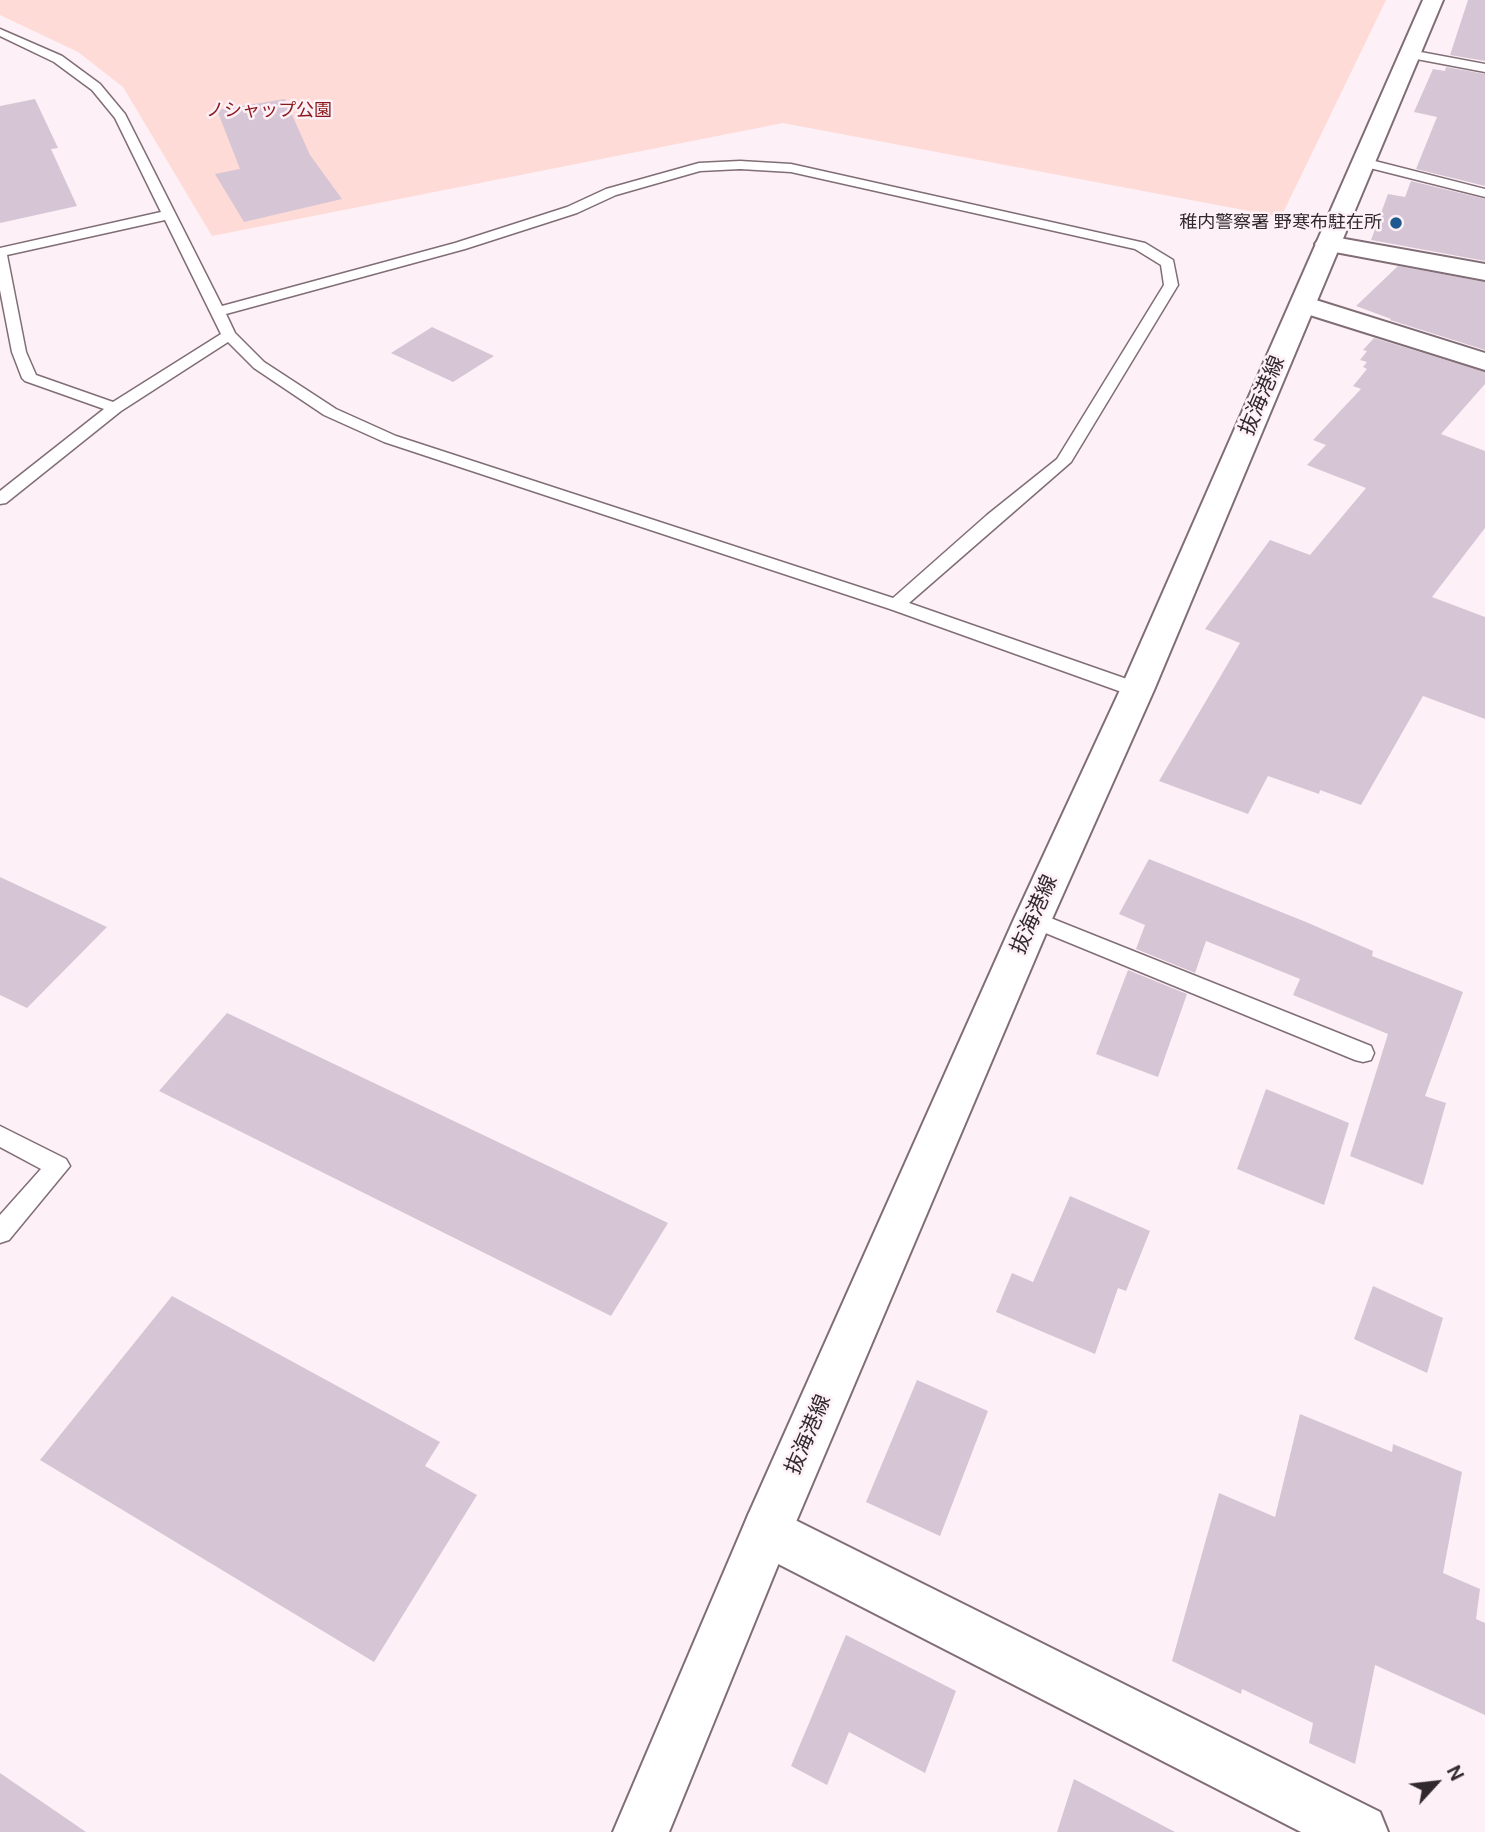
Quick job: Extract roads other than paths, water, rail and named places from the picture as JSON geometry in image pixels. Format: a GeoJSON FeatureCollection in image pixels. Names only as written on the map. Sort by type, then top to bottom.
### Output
{"type":"FeatureCollection","features":[{"type":"Feature","properties":{"kind":"main road","name":"抜海港線"},"geometry":{"type":"LineString","coordinates":[[641,1832],[767,1531],[1033,919],[1137,690],[1433,0]]}},
{"type":"Feature","properties":{"kind":"main road"},"geometry":{"type":"LineString","coordinates":[[1328,244],[1485,272]]}},
{"type":"Feature","properties":{"kind":"main road"},"geometry":{"type":"LineString","coordinates":[[1303,304],[1485,362]]}},
{"type":"Feature","properties":{"kind":"main road"},"geometry":{"type":"LineString","coordinates":[[767,1531],[1360,1832]]}},
{"type":"Feature","properties":{"kind":"lane"},"geometry":{"type":"LineString","coordinates":[[0,32],[58,59],[96,87],[121,117],[229,335],[259,365],[330,412],[390,439],[897,605],[1137,690]]}},
{"type":"Feature","properties":{"kind":"lane"},"geometry":{"type":"LineString","coordinates":[[1410,54],[1485,68]]}},
{"type":"Feature","properties":{"kind":"lane"},"geometry":{"type":"LineString","coordinates":[[1363,162],[1485,193]]}},
{"type":"Feature","properties":{"kind":"lane"},"geometry":{"type":"LineString","coordinates":[[218,312],[460,246],[572,211],[611,192],[699,167],[740,165],[791,168],[1140,246],[1168,263],[1171,285],[1063,462],[993,519],[897,605]]}},
{"type":"Feature","properties":{"kind":"lane"},"geometry":{"type":"LineString","coordinates":[[115,408],[30,378],[19,352],[1,252],[168,215]]}},
{"type":"Feature","properties":{"kind":"lane"},"geometry":{"type":"LineString","coordinates":[[0,499],[115,408],[229,335]]}},
{"type":"Feature","properties":{"kind":"lane"},"geometry":{"type":"LineString","coordinates":[[1033,919],[1363,1053]]}},
{"type":"Feature","properties":{"kind":"lane"},"geometry":{"type":"LineString","coordinates":[[0,1136],[58,1166],[0,1232]]}},
{"type":"Feature","properties":{"kind":"place","name":"稚内警察署 野寒布駐在所"},"geometry":{"type":"Point","coordinates":[1396,223]}},
{"type":"Feature","properties":{"kind":"park label","name":"ノシャップ公園"},"geometry":{"type":"Point","coordinates":[269,111]}}]}
